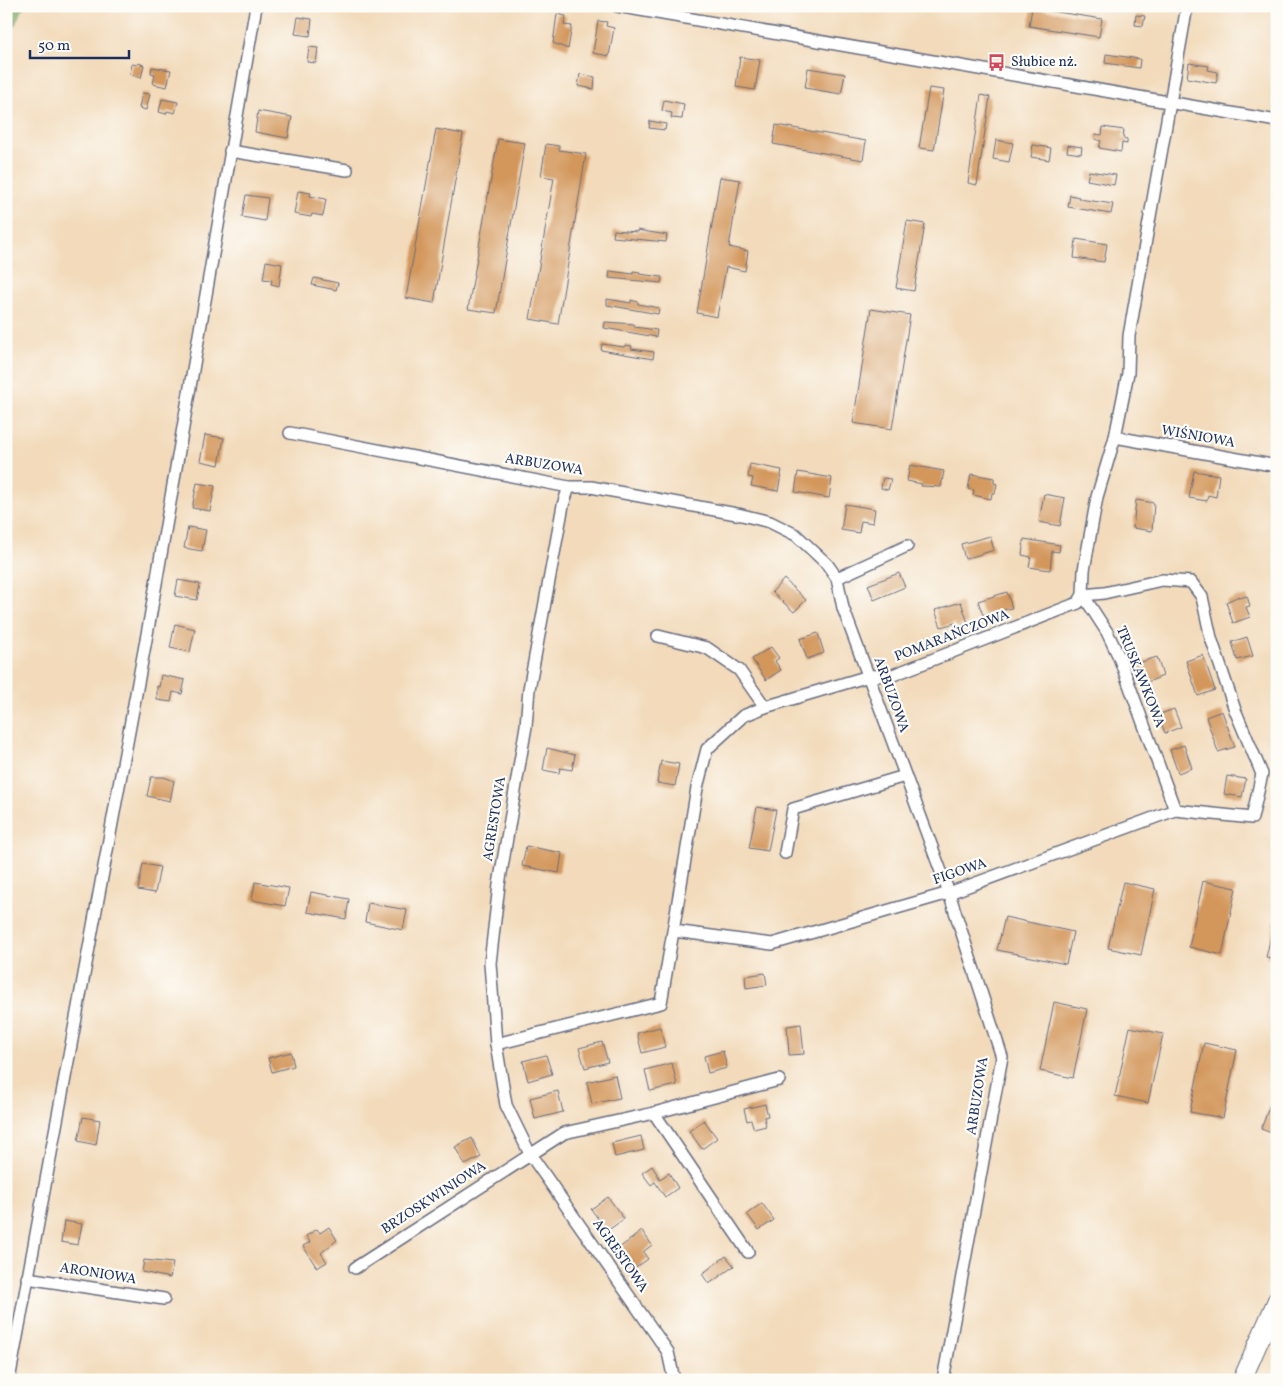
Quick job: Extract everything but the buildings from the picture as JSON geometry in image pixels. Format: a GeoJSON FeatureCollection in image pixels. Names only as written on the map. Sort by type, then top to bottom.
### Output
{"type":"FeatureCollection","features":[{"type":"Feature","properties":{"kind":"main road"},"geometry":{"type":"LineString","coordinates":[[1242,1380],[1277,1300]]}},
{"type":"Feature","properties":{"kind":"street"},"geometry":{"type":"LineString","coordinates":[[9,1380],[150,618],[256,6]]}},
{"type":"Feature","properties":{"kind":"street"},"geometry":{"type":"LineString","coordinates":[[617,6],[1277,121]]}},
{"type":"Feature","properties":{"kind":"street"},"geometry":{"type":"LineString","coordinates":[[1083,595],[1084,570],[1097,497],[1115,437],[1128,373],[1129,336],[1187,6]]}},
{"type":"Feature","properties":{"kind":"street"},"geometry":{"type":"LineString","coordinates":[[230,152],[347,170]]}},
{"type":"Feature","properties":{"kind":"street","name":"ARBUZOWA"},"geometry":{"type":"LineString","coordinates":[[290,433],[569,487],[591,487],[770,522],[796,535],[827,564],[837,578],[842,608],[949,892],[1002,1057],[943,1380]]}},
{"type":"Feature","properties":{"kind":"street","name":"WIŚNIOWA"},"geometry":{"type":"LineString","coordinates":[[1115,437],[1277,466]]}},
{"type":"Feature","properties":{"kind":"street","name":"AGRESTOWA"},"geometry":{"type":"LineString","coordinates":[[569,487],[563,505],[530,689],[526,726],[499,885],[490,963],[496,1044],[506,1105],[530,1154],[668,1352],[674,1380]]}},
{"type":"Feature","properties":{"kind":"street"},"geometry":{"type":"LineString","coordinates":[[837,578],[907,546]]}},
{"type":"Feature","properties":{"kind":"street","name":"POMARAŃCZOWA"},"geometry":{"type":"LineString","coordinates":[[496,1044],[661,1004],[697,788],[707,749],[743,716],[765,707],[869,676],[893,675],[1078,603],[1083,595],[1104,593],[1162,580],[1191,582],[1202,597],[1211,638],[1235,710],[1262,774],[1252,818]]}},
{"type":"Feature","properties":{"kind":"street","name":"TRUSKAWKOWA"},"geometry":{"type":"LineString","coordinates":[[1083,595],[1107,632],[1119,657],[1175,810]]}},
{"type":"Feature","properties":{"kind":"street"},"geometry":{"type":"LineString","coordinates":[[658,636],[707,648],[739,670],[765,707]]}},
{"type":"Feature","properties":{"kind":"street"},"geometry":{"type":"LineString","coordinates":[[785,853],[793,810],[905,776]]}},
{"type":"Feature","properties":{"kind":"street","name":"FIGOWA"},"geometry":{"type":"LineString","coordinates":[[674,931],[772,944],[949,892],[1175,810],[1252,818]]}},
{"type":"Feature","properties":{"kind":"street"},"geometry":{"type":"LineString","coordinates":[[530,1154],[564,1133],[654,1114],[779,1080]]}},
{"type":"Feature","properties":{"kind":"street"},"geometry":{"type":"LineString","coordinates":[[654,1114],[748,1252]]}},
{"type":"Feature","properties":{"kind":"street","name":"BRZOSKWINIOWA"},"geometry":{"type":"LineString","coordinates":[[355,1268],[530,1154]]}},
{"type":"Feature","properties":{"kind":"street","name":"ARONIOWA"},"geometry":{"type":"LineString","coordinates":[[27,1278],[164,1299]]}},
{"type":"Feature","properties":{"kind":"green space"},"geometry":{"type":"Polygon","coordinates":[[[6,6],[24,6],[6,42],[6,6]]]}},
{"type":"Feature","properties":{"kind":"place","name":"Słubice nż."},"geometry":{"type":"Point","coordinates":[997,62]}}]}
